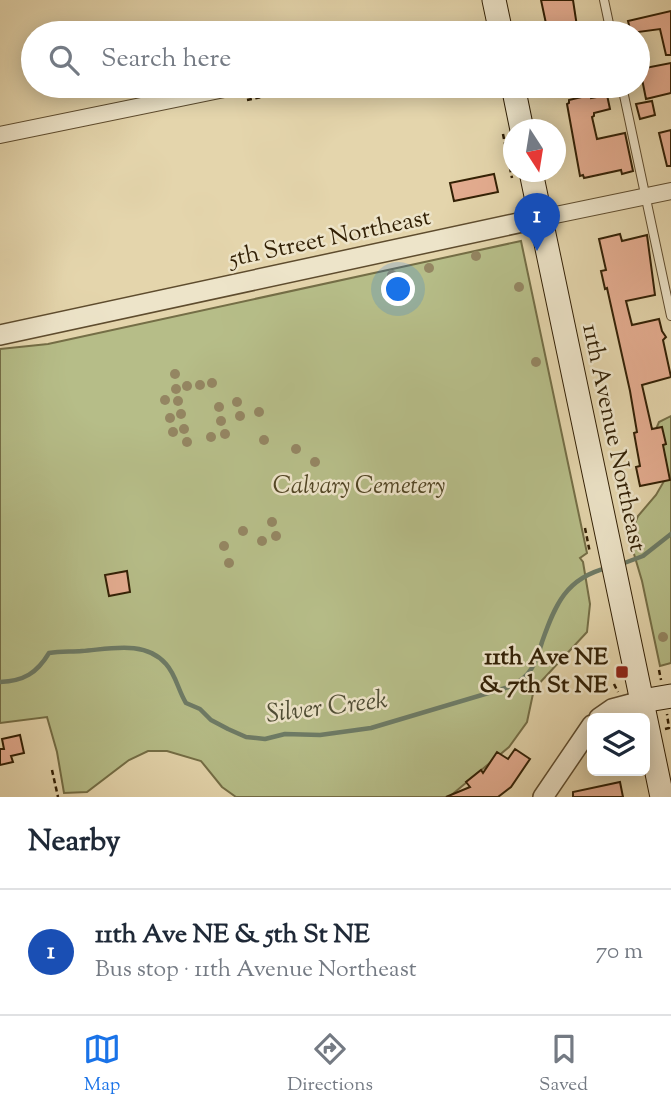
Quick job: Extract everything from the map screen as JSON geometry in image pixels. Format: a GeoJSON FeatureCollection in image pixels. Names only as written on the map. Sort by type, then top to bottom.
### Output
{"type":"FeatureCollection","features":[{"type":"Feature","properties":{"kind":"main road"},"geometry":{"type":"LineString","coordinates":[[494,0],[497,21]]}},
{"type":"Feature","properties":{"kind":"main road"},"geometry":{"type":"LineString","coordinates":[[512,119],[513,98]]}},
{"type":"Feature","properties":{"kind":"main road","name":"11th Avenue Northeast"},"geometry":{"type":"LineString","coordinates":[[525,182],[541,218],[662,797]]}},
{"type":"Feature","properties":{"kind":"main road"},"geometry":{"type":"LineString","coordinates":[[642,701],[671,696]]}},
{"type":"Feature","properties":{"kind":"street"},"geometry":{"type":"LineString","coordinates":[[0,135],[180,98]]}},
{"type":"Feature","properties":{"kind":"street","name":"5th Street Northeast"},"geometry":{"type":"LineString","coordinates":[[0,335],[671,191]]}},
{"type":"Feature","properties":{"kind":"street"},"geometry":{"type":"LineString","coordinates":[[606,713],[642,701]]}},
{"type":"Feature","properties":{"kind":"street"},"geometry":{"type":"LineString","coordinates":[[543,797],[587,732]]}},
{"type":"Feature","properties":{"kind":"lane"},"geometry":{"type":"LineString","coordinates":[[604,0],[608,21]]}},
{"type":"Feature","properties":{"kind":"lane"},"geometry":{"type":"LineString","coordinates":[[625,98],[671,316]]}},
{"type":"Feature","properties":{"kind":"path"},"geometry":{"type":"LineString","coordinates":[[52,770],[58,797]]}},
{"type":"Feature","properties":{"kind":"green space","name":"Calvary Cemetery"},"geometry":{"type":"Polygon","coordinates":[[[521,241],[587,553],[580,558],[590,604],[587,632],[534,689],[527,722],[509,747],[449,797],[236,797],[222,787],[201,761],[167,751],[148,751],[129,760],[87,792],[64,793],[57,752],[47,717],[0,723],[0,349],[48,344],[521,241]]]}},
{"type":"Feature","properties":{"kind":"green space"},"geometry":{"type":"Polygon","coordinates":[[[671,416],[671,663],[660,666],[642,581],[629,537],[638,516],[656,495],[667,476],[653,436],[659,422],[671,416]]]}},
{"type":"Feature","properties":{"kind":"building"},"geometry":{"type":"Polygon","coordinates":[[[541,0],[573,0],[576,21],[545,21],[541,0]]]}},
{"type":"Feature","properties":{"kind":"building"},"geometry":{"type":"Polygon","coordinates":[[[671,11],[671,55],[666,55],[660,29],[650,30],[650,21],[628,21],[671,11]]]}},
{"type":"Feature","properties":{"kind":"building"},"geometry":{"type":"Polygon","coordinates":[[[671,63],[671,93],[646,99],[650,98],[650,67],[671,63]]]}},
{"type":"Feature","properties":{"kind":"building"},"geometry":{"type":"Polygon","coordinates":[[[608,98],[610,109],[594,113],[592,117],[597,139],[625,133],[633,171],[622,174],[621,170],[584,178],[583,175],[580,176],[567,104],[569,100],[608,98]]]}},
{"type":"Feature","properties":{"kind":"building"},"geometry":{"type":"Polygon","coordinates":[[[652,101],[655,115],[640,119],[636,104],[652,101]]]}},
{"type":"Feature","properties":{"kind":"building"},"geometry":{"type":"Polygon","coordinates":[[[671,130],[671,166],[667,166],[659,133],[671,130]]]}},
{"type":"Feature","properties":{"kind":"building"},"geometry":{"type":"Polygon","coordinates":[[[494,174],[498,192],[454,201],[450,183],[494,174]]]}},
{"type":"Feature","properties":{"kind":"building"},"geometry":{"type":"Polygon","coordinates":[[[620,234],[622,241],[647,235],[655,295],[626,301],[632,325],[659,319],[666,337],[663,340],[671,377],[642,385],[652,429],[662,427],[670,480],[640,486],[636,467],[640,466],[634,433],[637,432],[630,391],[601,271],[606,270],[599,239],[620,234]]]}},
{"type":"Feature","properties":{"kind":"building"},"geometry":{"type":"Polygon","coordinates":[[[127,571],[130,592],[109,596],[105,575],[127,571]]]}},
{"type":"Feature","properties":{"kind":"building"},"geometry":{"type":"Polygon","coordinates":[[[20,735],[24,753],[11,756],[13,762],[0,765],[0,749],[4,749],[2,739],[20,735]]]}},
{"type":"Feature","properties":{"kind":"building"},"geometry":{"type":"Polygon","coordinates":[[[515,749],[530,759],[511,787],[498,797],[446,797],[470,787],[466,782],[481,770],[483,773],[497,752],[508,759],[515,749]]]}},
{"type":"Feature","properties":{"kind":"building"},"geometry":{"type":"Polygon","coordinates":[[[620,782],[623,797],[573,797],[573,792],[620,782]]]}},
{"type":"Feature","properties":{"kind":"waterway","name":"Silver Creek"},"geometry":{"type":"LineString","coordinates":[[619,565],[643,556],[671,534]]}},
{"type":"Feature","properties":{"kind":"waterway","name":"Silver Creek"},"geometry":{"type":"LineString","coordinates":[[0,682],[29,675],[49,653],[138,649],[158,656],[166,664],[186,703],[200,709],[211,720],[246,737],[265,739],[285,734],[320,735],[371,728],[512,686],[534,665],[552,616],[564,595],[581,579],[607,568]]}},
{"type":"Feature","properties":{"kind":"place","name":"11th Ave NE & 5th St NE"},"geometry":{"type":"Point","coordinates":[537,251]}},
{"type":"Feature","properties":{"kind":"place","name":"11th Ave NE & 7th St NE"},"geometry":{"type":"Point","coordinates":[622,672]}}]}
